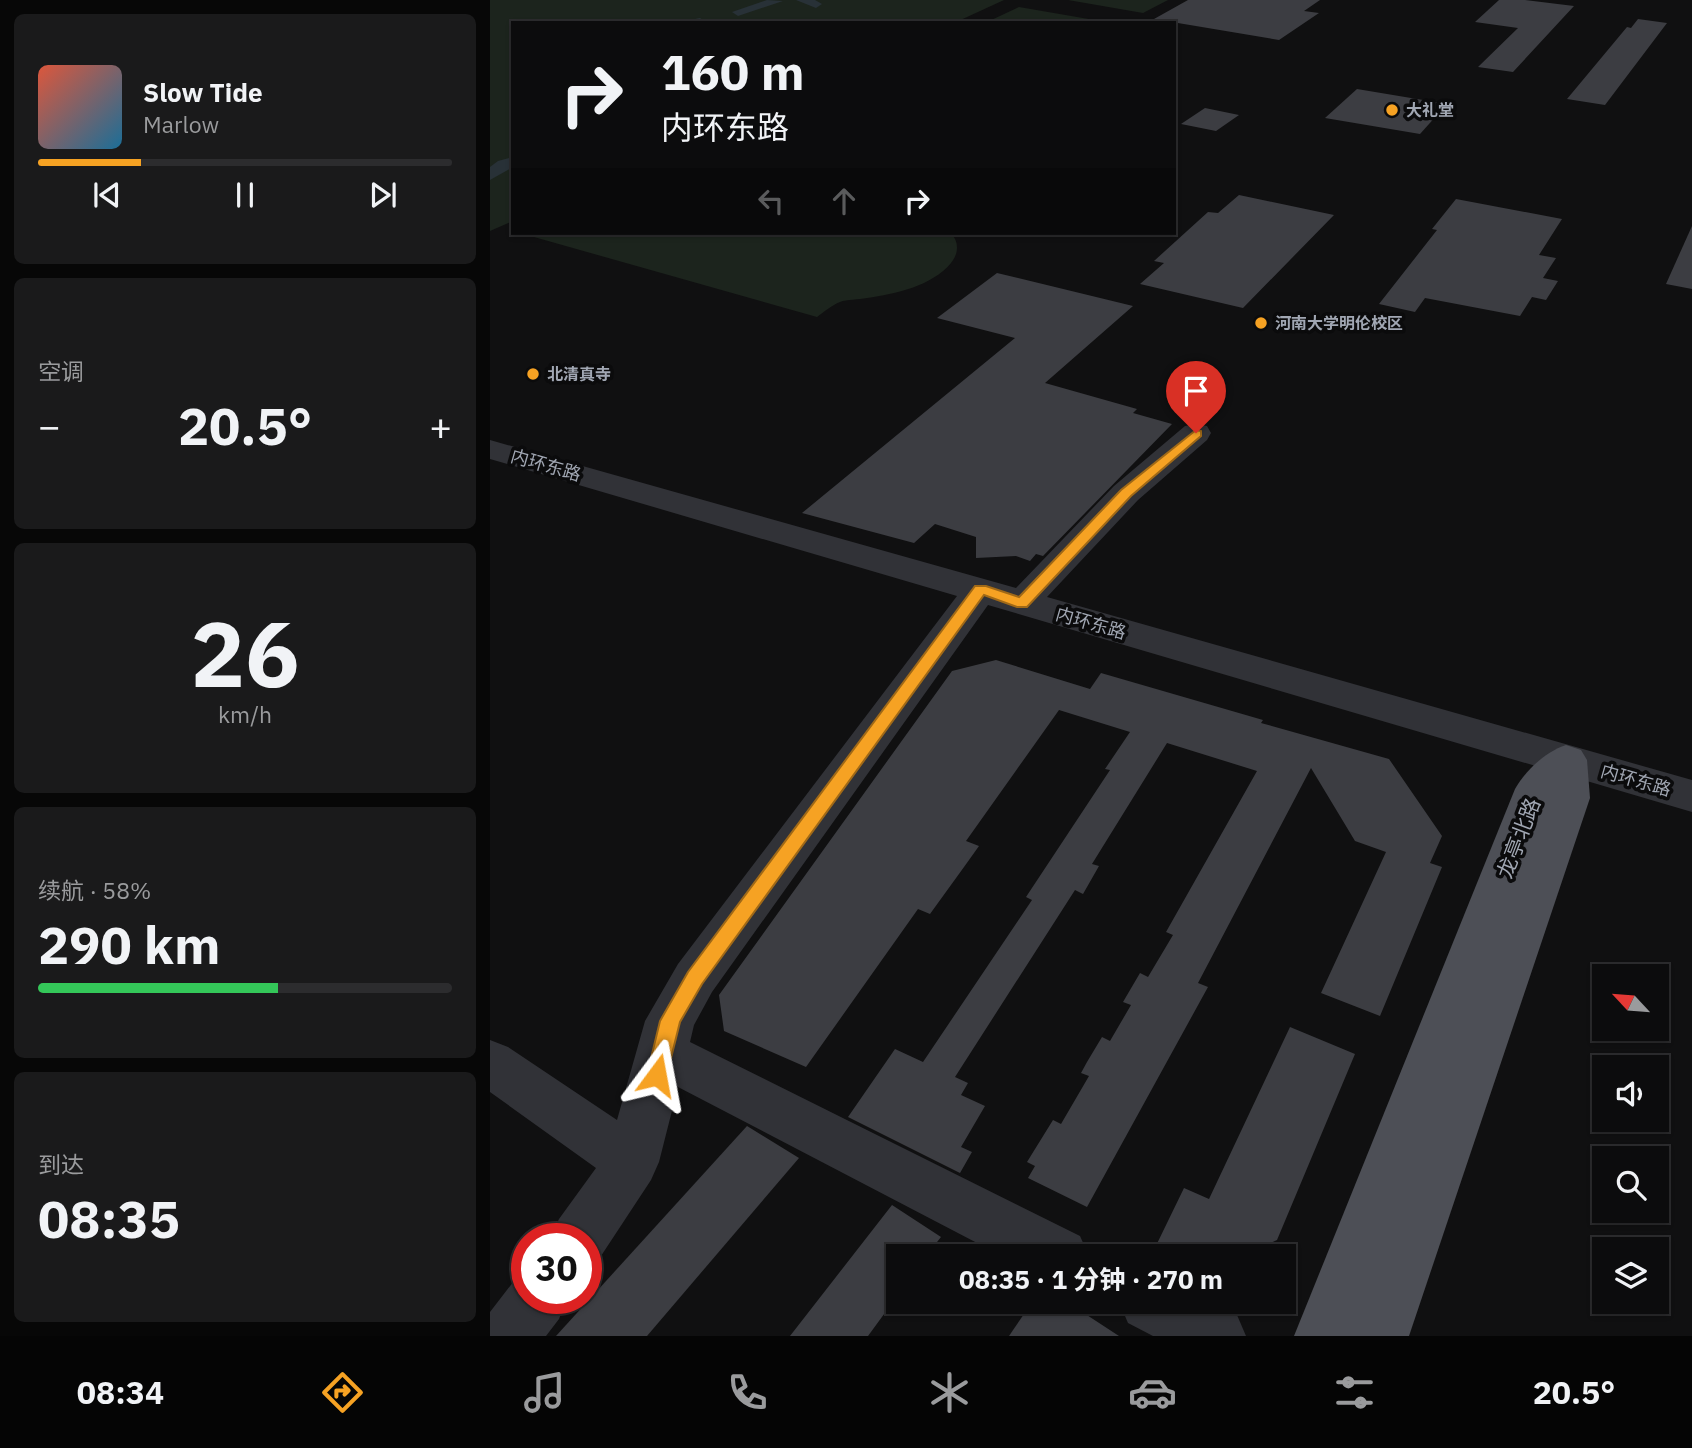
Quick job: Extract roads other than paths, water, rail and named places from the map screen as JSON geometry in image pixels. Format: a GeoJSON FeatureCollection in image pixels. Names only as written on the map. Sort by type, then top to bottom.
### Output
{"type":"FeatureCollection","features":[{"type":"Feature","properties":{"kind":"main road","name":"龙亭北路"},"geometry":{"type":"LineString","coordinates":[[1324,1336],[1536,789],[1566,760]]}},
{"type":"Feature","properties":{"kind":"main road","name":"龙亭北路"},"geometry":{"type":"LineString","coordinates":[[1379,1336],[1569,798],[1566,760]]}},
{"type":"Feature","properties":{"kind":"street"},"geometry":{"type":"LineString","coordinates":[[590,1223],[632,1162],[670,1021],[695,978],[1001,596],[1196,433]]}},
{"type":"Feature","properties":{"kind":"street","name":"内环东路"},"geometry":{"type":"LineString","coordinates":[[490,449],[1692,796]]}},
{"type":"Feature","properties":{"kind":"street"},"geometry":{"type":"LineString","coordinates":[[662,1054],[1036,1244]]}},
{"type":"Feature","properties":{"kind":"street"},"geometry":{"type":"LineString","coordinates":[[490,1063],[632,1162]]}},
{"type":"Feature","properties":{"kind":"street"},"geometry":{"type":"LineString","coordinates":[[509,1336],[526,1314]]}},
{"type":"Feature","properties":{"kind":"street"},"geometry":{"type":"LineString","coordinates":[[1173,1314],[1216,1336]]}},
{"type":"Feature","properties":{"kind":"waterway"},"geometry":{"type":"LineString","coordinates":[[802,0],[816,4]]}},
{"type":"Feature","properties":{"kind":"waterway"},"geometry":{"type":"LineString","coordinates":[[738,12],[777,1]]}},
{"type":"Feature","properties":{"kind":"waterway"},"geometry":{"type":"LineString","coordinates":[[490,175],[504,164],[511,162]]}},
{"type":"Feature","properties":{"kind":"place","name":"大礼堂"},"geometry":{"type":"Point","coordinates":[1392,110]}},
{"type":"Feature","properties":{"kind":"place","name":"河南大学明伦校区"},"geometry":{"type":"Point","coordinates":[1261,323]}},
{"type":"Feature","properties":{"kind":"place","name":"北清真寺"},"geometry":{"type":"Point","coordinates":[533,374]}}]}
